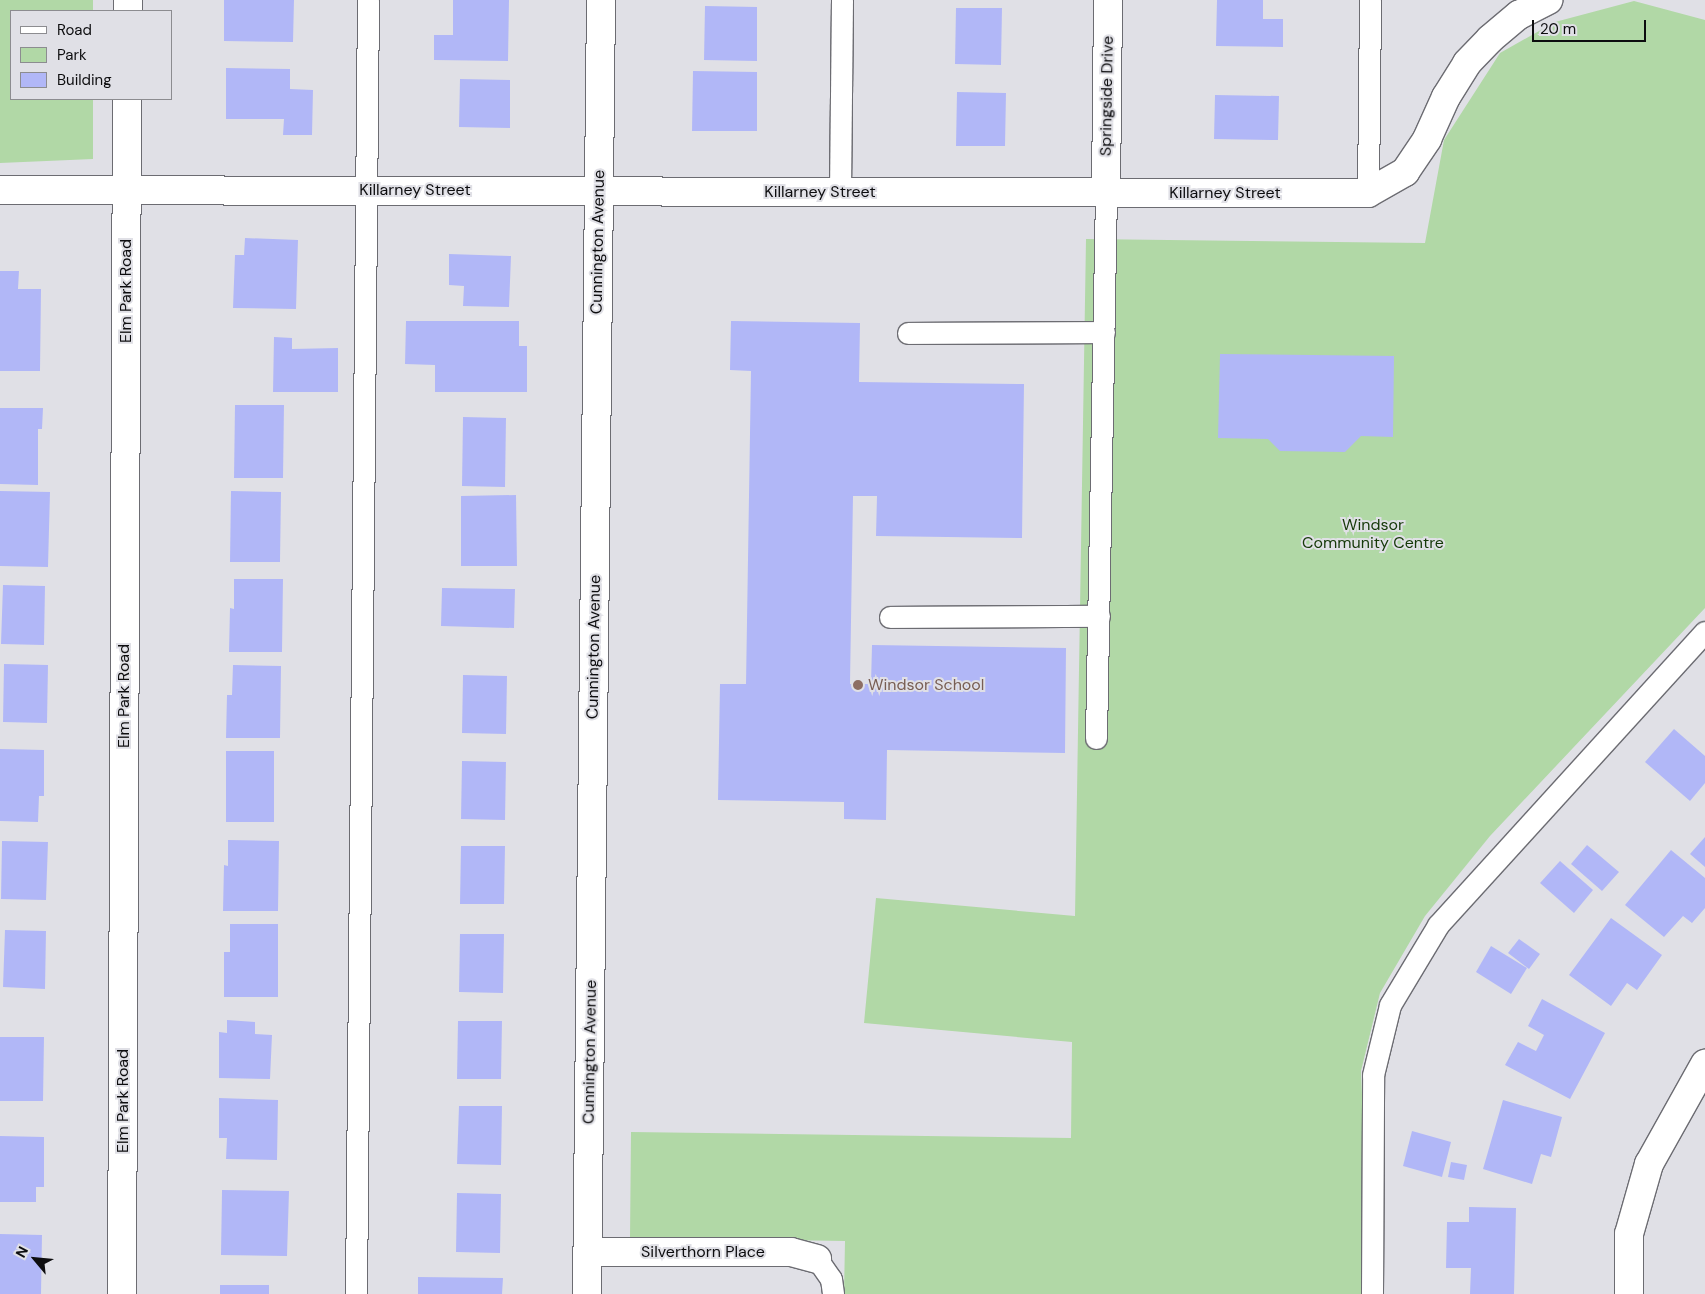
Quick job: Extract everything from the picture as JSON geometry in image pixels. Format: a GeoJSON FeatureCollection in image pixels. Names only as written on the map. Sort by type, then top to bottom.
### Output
{"type":"FeatureCollection","features":[{"type":"Feature","properties":{"kind":"street","name":"Cunnington Avenue"},"geometry":{"type":"LineString","coordinates":[[587,1294],[601,0]]}},
{"type":"Feature","properties":{"kind":"street","name":"Springside Drive"},"geometry":{"type":"LineString","coordinates":[[1106,192],[1108,0]]}},
{"type":"Feature","properties":{"kind":"street","name":"Killarney Street"},"geometry":{"type":"LineString","coordinates":[[0,190],[1368,193],[1405,172],[1427,139],[1446,97],[1468,63],[1490,39],[1519,15],[1548,0]]}},
{"type":"Feature","properties":{"kind":"street","name":"Elm Park Road"},"geometry":{"type":"LineString","coordinates":[[122,1294],[127,100]]}},
{"type":"Feature","properties":{"kind":"street"},"geometry":{"type":"LineString","coordinates":[[1629,1294],[1630,1234],[1649,1164],[1705,1064]]}},
{"type":"Feature","properties":{"kind":"street","name":"Silverthorn Place"},"geometry":{"type":"LineString","coordinates":[[588,1252],[791,1252],[817,1259]]}},
{"type":"Feature","properties":{"kind":"lane"},"geometry":{"type":"LineString","coordinates":[[356,1294],[368,0]]}},
{"type":"Feature","properties":{"kind":"lane"},"geometry":{"type":"LineString","coordinates":[[840,192],[842,0]]}},
{"type":"Feature","properties":{"kind":"lane"},"geometry":{"type":"LineString","coordinates":[[1368,193],[1370,0]]}},
{"type":"Feature","properties":{"kind":"lane"},"geometry":{"type":"LineString","coordinates":[[1096,738],[1106,192]]}},
{"type":"Feature","properties":{"kind":"lane"},"geometry":{"type":"LineString","coordinates":[[908,333],[1104,332]]}},
{"type":"Feature","properties":{"kind":"lane"},"geometry":{"type":"LineString","coordinates":[[890,617],[1099,616]]}},
{"type":"Feature","properties":{"kind":"lane"},"geometry":{"type":"LineString","coordinates":[[1372,1294],[1373,1075],[1390,1005],[1438,925],[1705,632]]}},
{"type":"Feature","properties":{"kind":"lane"},"geometry":{"type":"LineString","coordinates":[[817,1259],[831,1279],[833,1294]]}},
{"type":"Feature","properties":{"kind":"green space"},"geometry":{"type":"Polygon","coordinates":[[[0,0],[93,0],[93,10],[10,10],[10,100],[93,100],[93,159],[0,163],[0,0]]]}},
{"type":"Feature","properties":{"kind":"green space","name":"Windsor Community Centre"},"geometry":{"type":"Polygon","coordinates":[[[1634,1],[1705,20],[1705,608],[1490,836],[1425,916],[1380,993],[1361,1071],[1364,1142],[1361,1294],[844,1294],[845,1241],[630,1238],[631,1132],[1071,1138],[1072,1042],[864,1023],[876,898],[1075,916],[1086,239],[1425,243],[1444,140],[1500,53],[1555,22],[1634,1]]]}},
{"type":"Feature","properties":{"kind":"building"},"geometry":{"type":"Polygon","coordinates":[[[224,0],[294,0],[293,42],[224,41],[224,0]]]}},
{"type":"Feature","properties":{"kind":"building"},"geometry":{"type":"Polygon","coordinates":[[[453,0],[509,0],[508,61],[434,60],[434,35],[453,35],[453,0]]]}},
{"type":"Feature","properties":{"kind":"building"},"geometry":{"type":"Polygon","coordinates":[[[1217,0],[1263,0],[1263,19],[1283,19],[1283,47],[1216,46],[1217,0]]]}},
{"type":"Feature","properties":{"kind":"building"},"geometry":{"type":"Polygon","coordinates":[[[705,6],[757,7],[757,61],[704,60],[705,6]]]}},
{"type":"Feature","properties":{"kind":"building"},"geometry":{"type":"Polygon","coordinates":[[[956,8],[1002,8],[1001,65],[955,64],[956,8]]]}},
{"type":"Feature","properties":{"kind":"building"},"geometry":{"type":"Polygon","coordinates":[[[226,68],[290,69],[290,89],[313,90],[312,135],[283,135],[284,119],[226,119],[226,68]]]}},
{"type":"Feature","properties":{"kind":"building"},"geometry":{"type":"Polygon","coordinates":[[[693,71],[757,72],[757,131],[692,131],[693,71]]]}},
{"type":"Feature","properties":{"kind":"building"},"geometry":{"type":"Polygon","coordinates":[[[460,79],[510,80],[510,128],[459,127],[460,79]]]}},
{"type":"Feature","properties":{"kind":"building"},"geometry":{"type":"Polygon","coordinates":[[[957,92],[1006,93],[1005,146],[956,146],[957,92]]]}},
{"type":"Feature","properties":{"kind":"building"},"geometry":{"type":"Polygon","coordinates":[[[1215,95],[1279,96],[1278,140],[1214,139],[1215,95]]]}},
{"type":"Feature","properties":{"kind":"building"},"geometry":{"type":"Polygon","coordinates":[[[245,238],[298,240],[296,309],[233,308],[235,255],[244,255],[245,238]]]}},
{"type":"Feature","properties":{"kind":"building"},"geometry":{"type":"Polygon","coordinates":[[[449,254],[511,256],[509,307],[463,306],[464,286],[449,285],[449,254]]]}},
{"type":"Feature","properties":{"kind":"building"},"geometry":{"type":"Polygon","coordinates":[[[0,271],[19,271],[18,289],[41,289],[40,371],[0,371],[0,271]]]}},
{"type":"Feature","properties":{"kind":"building"},"geometry":{"type":"Polygon","coordinates":[[[406,321],[519,321],[519,346],[527,346],[527,392],[435,392],[435,365],[405,364],[406,321]]]}},
{"type":"Feature","properties":{"kind":"building"},"geometry":{"type":"Polygon","coordinates":[[[731,321],[860,323],[859,382],[1024,384],[1022,538],[876,536],[877,496],[853,496],[850,684],[871,684],[872,645],[1066,648],[1065,753],[887,750],[886,820],[844,819],[844,802],[718,800],[720,684],[746,684],[751,371],[730,370],[731,321]]]}},
{"type":"Feature","properties":{"kind":"building"},"geometry":{"type":"Polygon","coordinates":[[[274,337],[292,338],[292,349],[338,348],[338,392],[273,392],[274,337]]]}},
{"type":"Feature","properties":{"kind":"building"},"geometry":{"type":"Polygon","coordinates":[[[1220,354],[1394,356],[1393,437],[1361,436],[1345,452],[1280,451],[1268,439],[1218,438],[1220,354]]]}},
{"type":"Feature","properties":{"kind":"building"},"geometry":{"type":"Polygon","coordinates":[[[235,405],[284,405],[283,478],[234,478],[235,405]]]}},
{"type":"Feature","properties":{"kind":"building"},"geometry":{"type":"Polygon","coordinates":[[[0,408],[43,408],[42,429],[38,429],[38,485],[0,484],[0,408]]]}},
{"type":"Feature","properties":{"kind":"building"},"geometry":{"type":"Polygon","coordinates":[[[463,417],[506,418],[505,487],[462,486],[463,417]]]}},
{"type":"Feature","properties":{"kind":"building"},"geometry":{"type":"Polygon","coordinates":[[[0,491],[50,492],[48,567],[0,566],[0,491]]]}},
{"type":"Feature","properties":{"kind":"building"},"geometry":{"type":"Polygon","coordinates":[[[231,491],[281,492],[280,562],[230,562],[231,491]]]}},
{"type":"Feature","properties":{"kind":"building"},"geometry":{"type":"Polygon","coordinates":[[[516,495],[517,566],[461,566],[461,496],[516,495]]]}},
{"type":"Feature","properties":{"kind":"building"},"geometry":{"type":"Polygon","coordinates":[[[234,579],[283,579],[282,652],[229,652],[230,608],[234,609],[234,579]]]}},
{"type":"Feature","properties":{"kind":"building"},"geometry":{"type":"Polygon","coordinates":[[[3,585],[45,586],[44,645],[1,644],[3,585]]]}},
{"type":"Feature","properties":{"kind":"building"},"geometry":{"type":"Polygon","coordinates":[[[442,588],[515,589],[514,628],[441,626],[442,588]]]}},
{"type":"Feature","properties":{"kind":"building"},"geometry":{"type":"Polygon","coordinates":[[[4,664],[48,665],[47,723],[3,722],[4,664]]]}},
{"type":"Feature","properties":{"kind":"building"},"geometry":{"type":"Polygon","coordinates":[[[233,665],[281,666],[280,738],[226,738],[227,695],[232,695],[233,665]]]}},
{"type":"Feature","properties":{"kind":"building"},"geometry":{"type":"Polygon","coordinates":[[[463,675],[507,676],[506,734],[462,733],[463,675]]]}},
{"type":"Feature","properties":{"kind":"building"},"geometry":{"type":"Polygon","coordinates":[[[1674,729],[1705,756],[1705,783],[1690,801],[1645,762],[1674,729]]]}},
{"type":"Feature","properties":{"kind":"building"},"geometry":{"type":"Polygon","coordinates":[[[0,749],[44,750],[44,796],[39,796],[38,822],[0,821],[0,749]]]}},
{"type":"Feature","properties":{"kind":"building"},"geometry":{"type":"Polygon","coordinates":[[[226,751],[274,751],[274,822],[226,822],[226,751]]]}},
{"type":"Feature","properties":{"kind":"building"},"geometry":{"type":"Polygon","coordinates":[[[462,761],[506,762],[505,820],[461,819],[462,761]]]}},
{"type":"Feature","properties":{"kind":"building"},"geometry":{"type":"Polygon","coordinates":[[[1705,837],[1705,867],[1690,854],[1705,837]]]}},
{"type":"Feature","properties":{"kind":"building"},"geometry":{"type":"Polygon","coordinates":[[[228,840],[279,841],[278,911],[223,911],[224,865],[228,866],[228,840]]]}},
{"type":"Feature","properties":{"kind":"building"},"geometry":{"type":"Polygon","coordinates":[[[2,841],[48,842],[46,900],[1,899],[2,841]]]}},
{"type":"Feature","properties":{"kind":"building"},"geometry":{"type":"Polygon","coordinates":[[[1587,845],[1619,872],[1602,891],[1571,864],[1587,845]]]}},
{"type":"Feature","properties":{"kind":"building"},"geometry":{"type":"Polygon","coordinates":[[[461,846],[505,846],[504,904],[460,904],[461,846]]]}},
{"type":"Feature","properties":{"kind":"building"},"geometry":{"type":"Polygon","coordinates":[[[1671,850],[1705,878],[1705,908],[1692,923],[1683,916],[1664,937],[1625,905],[1671,850]]]}},
{"type":"Feature","properties":{"kind":"building"},"geometry":{"type":"Polygon","coordinates":[[[1560,861],[1593,890],[1574,913],[1540,883],[1560,861]]]}},
{"type":"Feature","properties":{"kind":"building"},"geometry":{"type":"Polygon","coordinates":[[[1611,918],[1662,955],[1637,990],[1627,983],[1611,1006],[1569,975],[1611,918]]]}},
{"type":"Feature","properties":{"kind":"building"},"geometry":{"type":"Polygon","coordinates":[[[230,924],[278,924],[278,997],[224,997],[224,952],[230,952],[230,924]]]}},
{"type":"Feature","properties":{"kind":"building"},"geometry":{"type":"Polygon","coordinates":[[[5,930],[46,931],[45,989],[3,987],[5,930]]]}},
{"type":"Feature","properties":{"kind":"building"},"geometry":{"type":"Polygon","coordinates":[[[460,934],[504,934],[503,993],[459,992],[460,934]]]}},
{"type":"Feature","properties":{"kind":"building"},"geometry":{"type":"Polygon","coordinates":[[[1519,939],[1540,954],[1529,969],[1508,953],[1519,939]]]}},
{"type":"Feature","properties":{"kind":"building"},"geometry":{"type":"Polygon","coordinates":[[[1491,946],[1527,968],[1511,994],[1476,972],[1491,946]]]}},
{"type":"Feature","properties":{"kind":"building"},"geometry":{"type":"Polygon","coordinates":[[[1542,999],[1605,1033],[1570,1099],[1505,1065],[1518,1042],[1536,1051],[1544,1035],[1528,1026],[1542,999]]]}},
{"type":"Feature","properties":{"kind":"building"},"geometry":{"type":"Polygon","coordinates":[[[227,1020],[255,1022],[255,1034],[272,1035],[270,1079],[219,1078],[219,1032],[227,1033],[227,1020]]]}},
{"type":"Feature","properties":{"kind":"building"},"geometry":{"type":"Polygon","coordinates":[[[458,1021],[502,1021],[501,1079],[457,1079],[458,1021]]]}},
{"type":"Feature","properties":{"kind":"building"},"geometry":{"type":"Polygon","coordinates":[[[0,1037],[44,1037],[43,1101],[0,1101],[0,1037]]]}},
{"type":"Feature","properties":{"kind":"building"},"geometry":{"type":"Polygon","coordinates":[[[219,1098],[278,1100],[277,1160],[226,1159],[227,1138],[219,1138],[219,1098]]]}},
{"type":"Feature","properties":{"kind":"building"},"geometry":{"type":"Polygon","coordinates":[[[1503,1100],[1562,1117],[1551,1157],[1541,1154],[1532,1184],[1483,1169],[1503,1100]]]}},
{"type":"Feature","properties":{"kind":"building"},"geometry":{"type":"Polygon","coordinates":[[[459,1106],[502,1106],[501,1165],[457,1164],[459,1106]]]}},
{"type":"Feature","properties":{"kind":"building"},"geometry":{"type":"Polygon","coordinates":[[[1412,1131],[1451,1142],[1442,1177],[1403,1166],[1412,1131]]]}},
{"type":"Feature","properties":{"kind":"building"},"geometry":{"type":"Polygon","coordinates":[[[0,1136],[44,1137],[44,1187],[36,1187],[36,1202],[0,1202],[0,1136]]]}},
{"type":"Feature","properties":{"kind":"building"},"geometry":{"type":"Polygon","coordinates":[[[1451,1162],[1467,1165],[1464,1180],[1448,1177],[1451,1162]]]}},
{"type":"Feature","properties":{"kind":"building"},"geometry":{"type":"Polygon","coordinates":[[[222,1190],[289,1191],[287,1256],[221,1255],[222,1190]]]}},
{"type":"Feature","properties":{"kind":"building"},"geometry":{"type":"Polygon","coordinates":[[[457,1193],[501,1194],[500,1253],[456,1252],[457,1193]]]}},
{"type":"Feature","properties":{"kind":"building"},"geometry":{"type":"Polygon","coordinates":[[[1469,1207],[1516,1208],[1514,1294],[1470,1294],[1471,1268],[1446,1268],[1447,1222],[1469,1222],[1469,1207]]]}},
{"type":"Feature","properties":{"kind":"building"},"geometry":{"type":"Polygon","coordinates":[[[0,1234],[42,1235],[41,1294],[0,1294],[0,1234]]]}},
{"type":"Feature","properties":{"kind":"building"},"geometry":{"type":"Polygon","coordinates":[[[418,1277],[503,1278],[502,1294],[418,1294],[418,1277]]]}},
{"type":"Feature","properties":{"kind":"building"},"geometry":{"type":"Polygon","coordinates":[[[220,1285],[269,1285],[269,1294],[220,1294],[220,1285]]]}},
{"type":"Feature","properties":{"kind":"place","name":"Windsor School"},"geometry":{"type":"Point","coordinates":[858,685]}}]}
